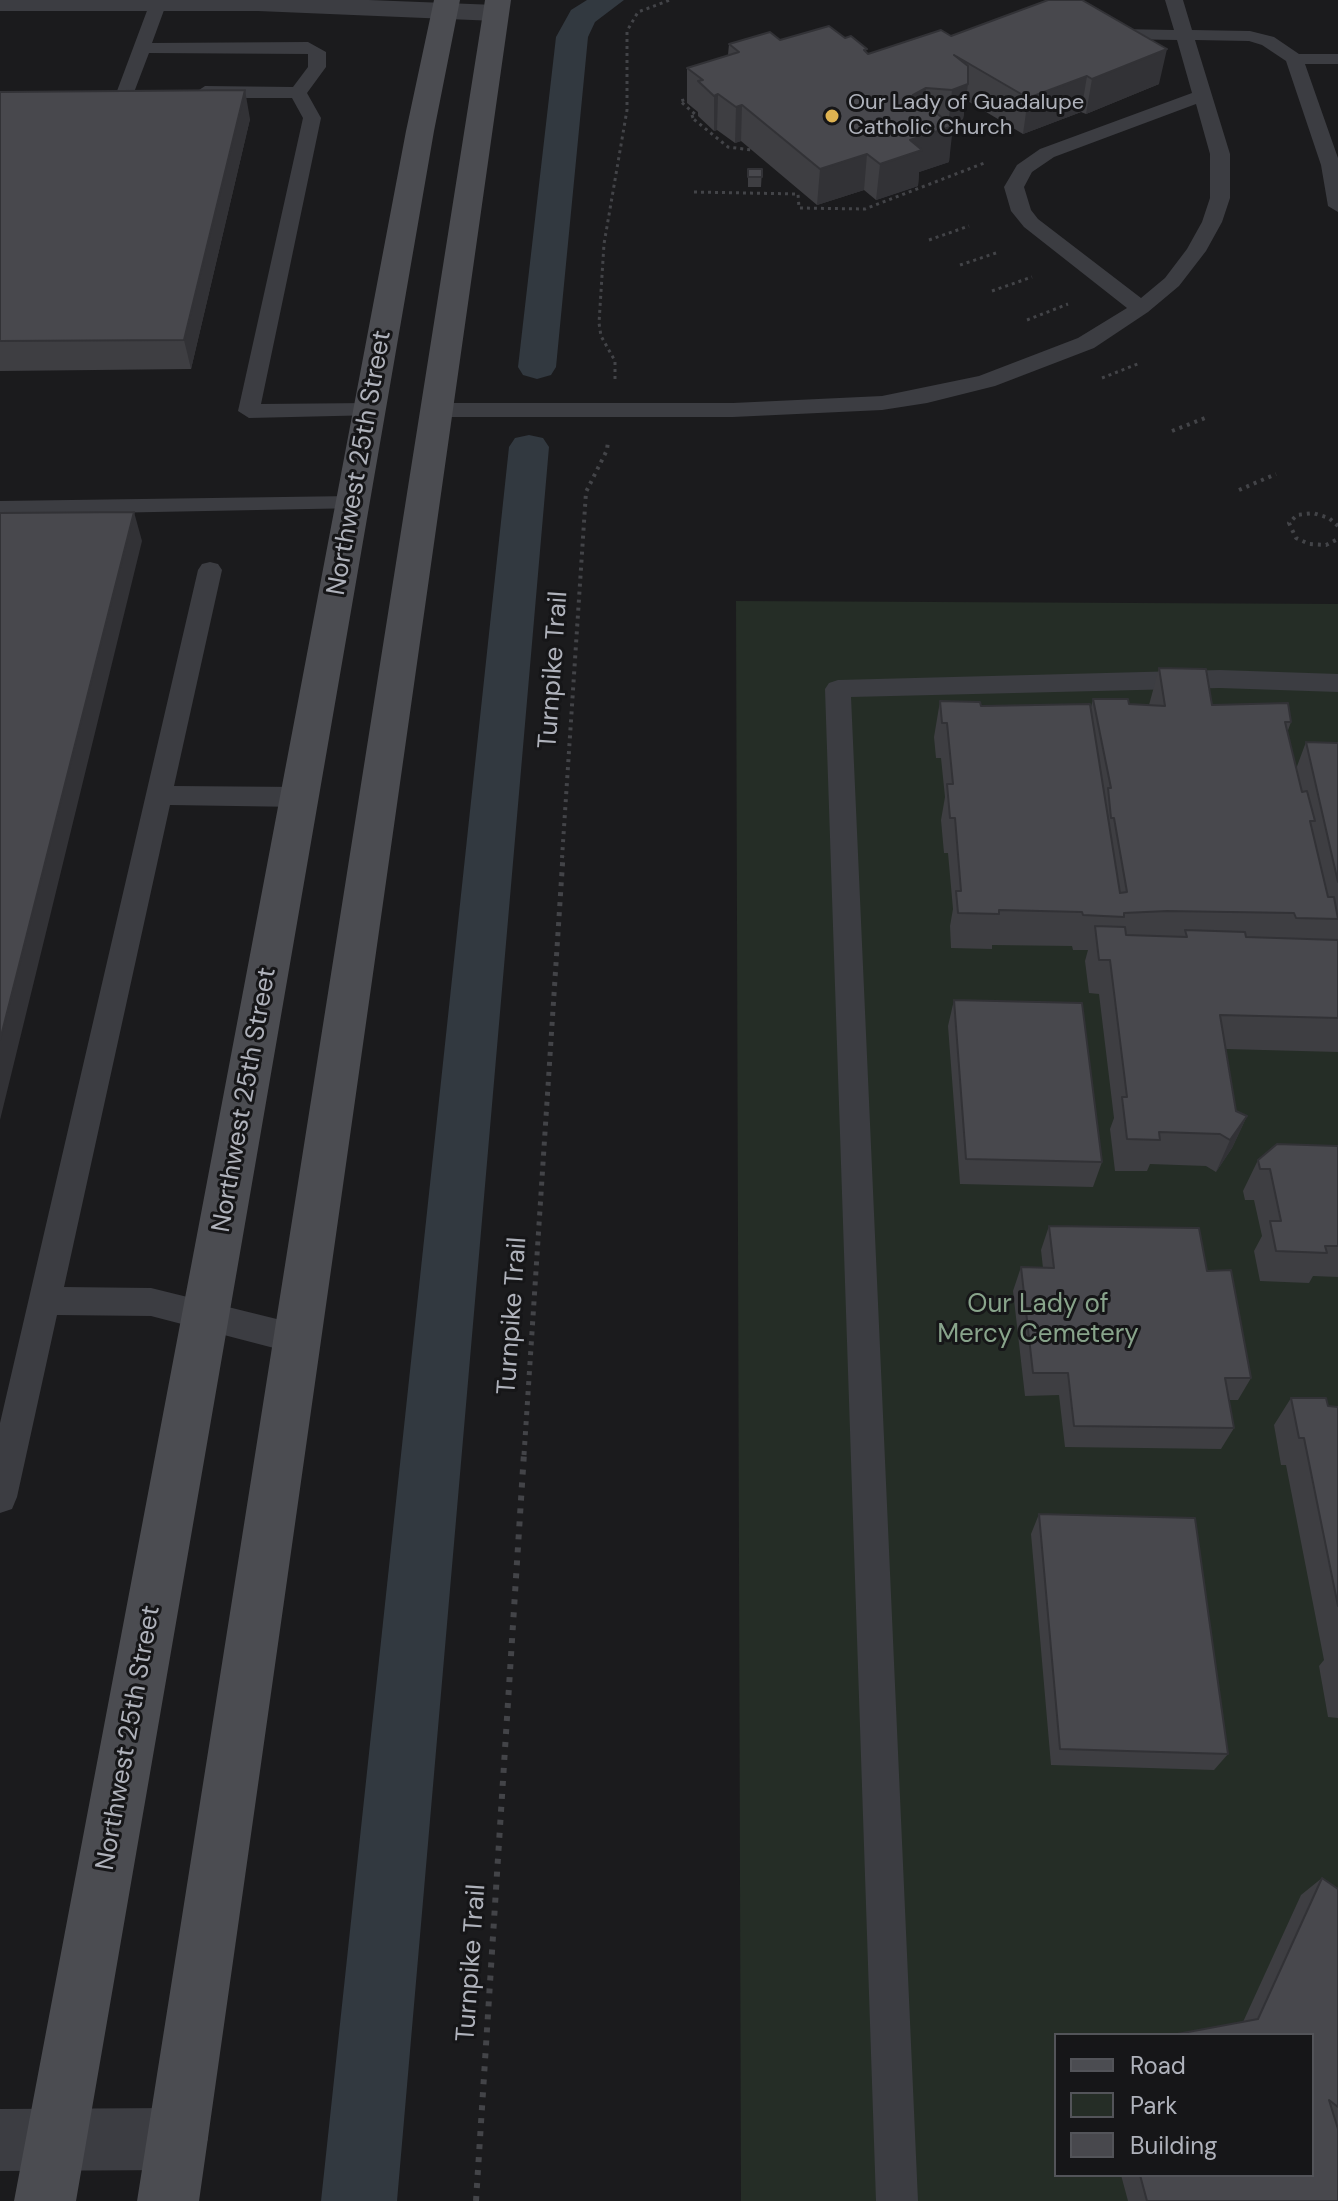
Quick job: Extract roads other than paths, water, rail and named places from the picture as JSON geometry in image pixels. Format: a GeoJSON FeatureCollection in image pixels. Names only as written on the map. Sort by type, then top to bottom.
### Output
{"type":"FeatureCollection","features":[{"type":"Feature","properties":{"kind":"main road","name":"Northwest 25th Street"},"geometry":{"type":"LineString","coordinates":[[168,2201],[297,1339],[445,6]]}},
{"type":"Feature","properties":{"kind":"main road","name":"Northwest 25th Street"},"geometry":{"type":"LineString","coordinates":[[45,2201],[28,2139],[205,1315],[353,503],[402,410],[497,7]]}},
{"type":"Feature","properties":{"kind":"street"},"geometry":{"type":"LineString","coordinates":[[0,3],[497,7]]}},
{"type":"Feature","properties":{"kind":"street"},"geometry":{"type":"LineString","coordinates":[[28,2139],[177,2139]]}},
{"type":"Feature","properties":{"kind":"lane"},"geometry":{"type":"LineString","coordinates":[[298,93],[312,118],[249,411],[834,408],[902,400],[987,381],[1086,343],[1161,293],[1196,251],[1212,222],[1220,198],[1220,154],[1174,0]]}},
{"type":"Feature","properties":{"kind":"lane"},"geometry":{"type":"LineString","coordinates":[[126,91],[158,2]]}},
{"type":"Feature","properties":{"kind":"lane"},"geometry":{"type":"LineString","coordinates":[[1118,34],[1250,36],[1268,41],[1294,59],[1338,59]]}},
{"type":"Feature","properties":{"kind":"lane"},"geometry":{"type":"LineString","coordinates":[[142,48],[308,47],[317,52],[317,67],[298,93]]}},
{"type":"Feature","properties":{"kind":"lane"},"geometry":{"type":"LineString","coordinates":[[1294,59],[1331,165],[1338,206]]}},
{"type":"Feature","properties":{"kind":"lane"},"geometry":{"type":"LineString","coordinates":[[189,92],[298,93]]}},
{"type":"Feature","properties":{"kind":"lane"},"geometry":{"type":"LineString","coordinates":[[1141,308],[1031,223],[1021,211],[1014,187],[1024,169],[1047,153],[1203,95]]}},
{"type":"Feature","properties":{"kind":"lane"},"geometry":{"type":"LineString","coordinates":[[0,508],[353,503]]}},
{"type":"Feature","properties":{"kind":"lane"},"geometry":{"type":"LineString","coordinates":[[0,1497],[210,570]]}},
{"type":"Feature","properties":{"kind":"lane"},"geometry":{"type":"LineString","coordinates":[[897,2201],[838,689],[1220,679],[1338,683]]}},
{"type":"Feature","properties":{"kind":"lane"},"geometry":{"type":"LineString","coordinates":[[159,795],[300,797]]}},
{"type":"Feature","properties":{"kind":"lane"},"geometry":{"type":"LineString","coordinates":[[45,1301],[151,1302],[297,1339]]}},
{"type":"Feature","properties":{"kind":"waterway"},"geometry":{"type":"LineString","coordinates":[[537,367],[572,37],[582,17],[608,0]]}},
{"type":"Feature","properties":{"kind":"waterway"},"geometry":{"type":"LineString","coordinates":[[359,2201],[529,447]]}},
{"type":"Feature","properties":{"kind":"place","name":"Our Lady of Guadalupe Catholic Church"},"geometry":{"type":"Point","coordinates":[832,116]}},
{"type":"Feature","properties":{"kind":"park label","name":"Our Lady of Mercy Cemetery"},"geometry":{"type":"Point","coordinates":[1038,1320]}}]}
